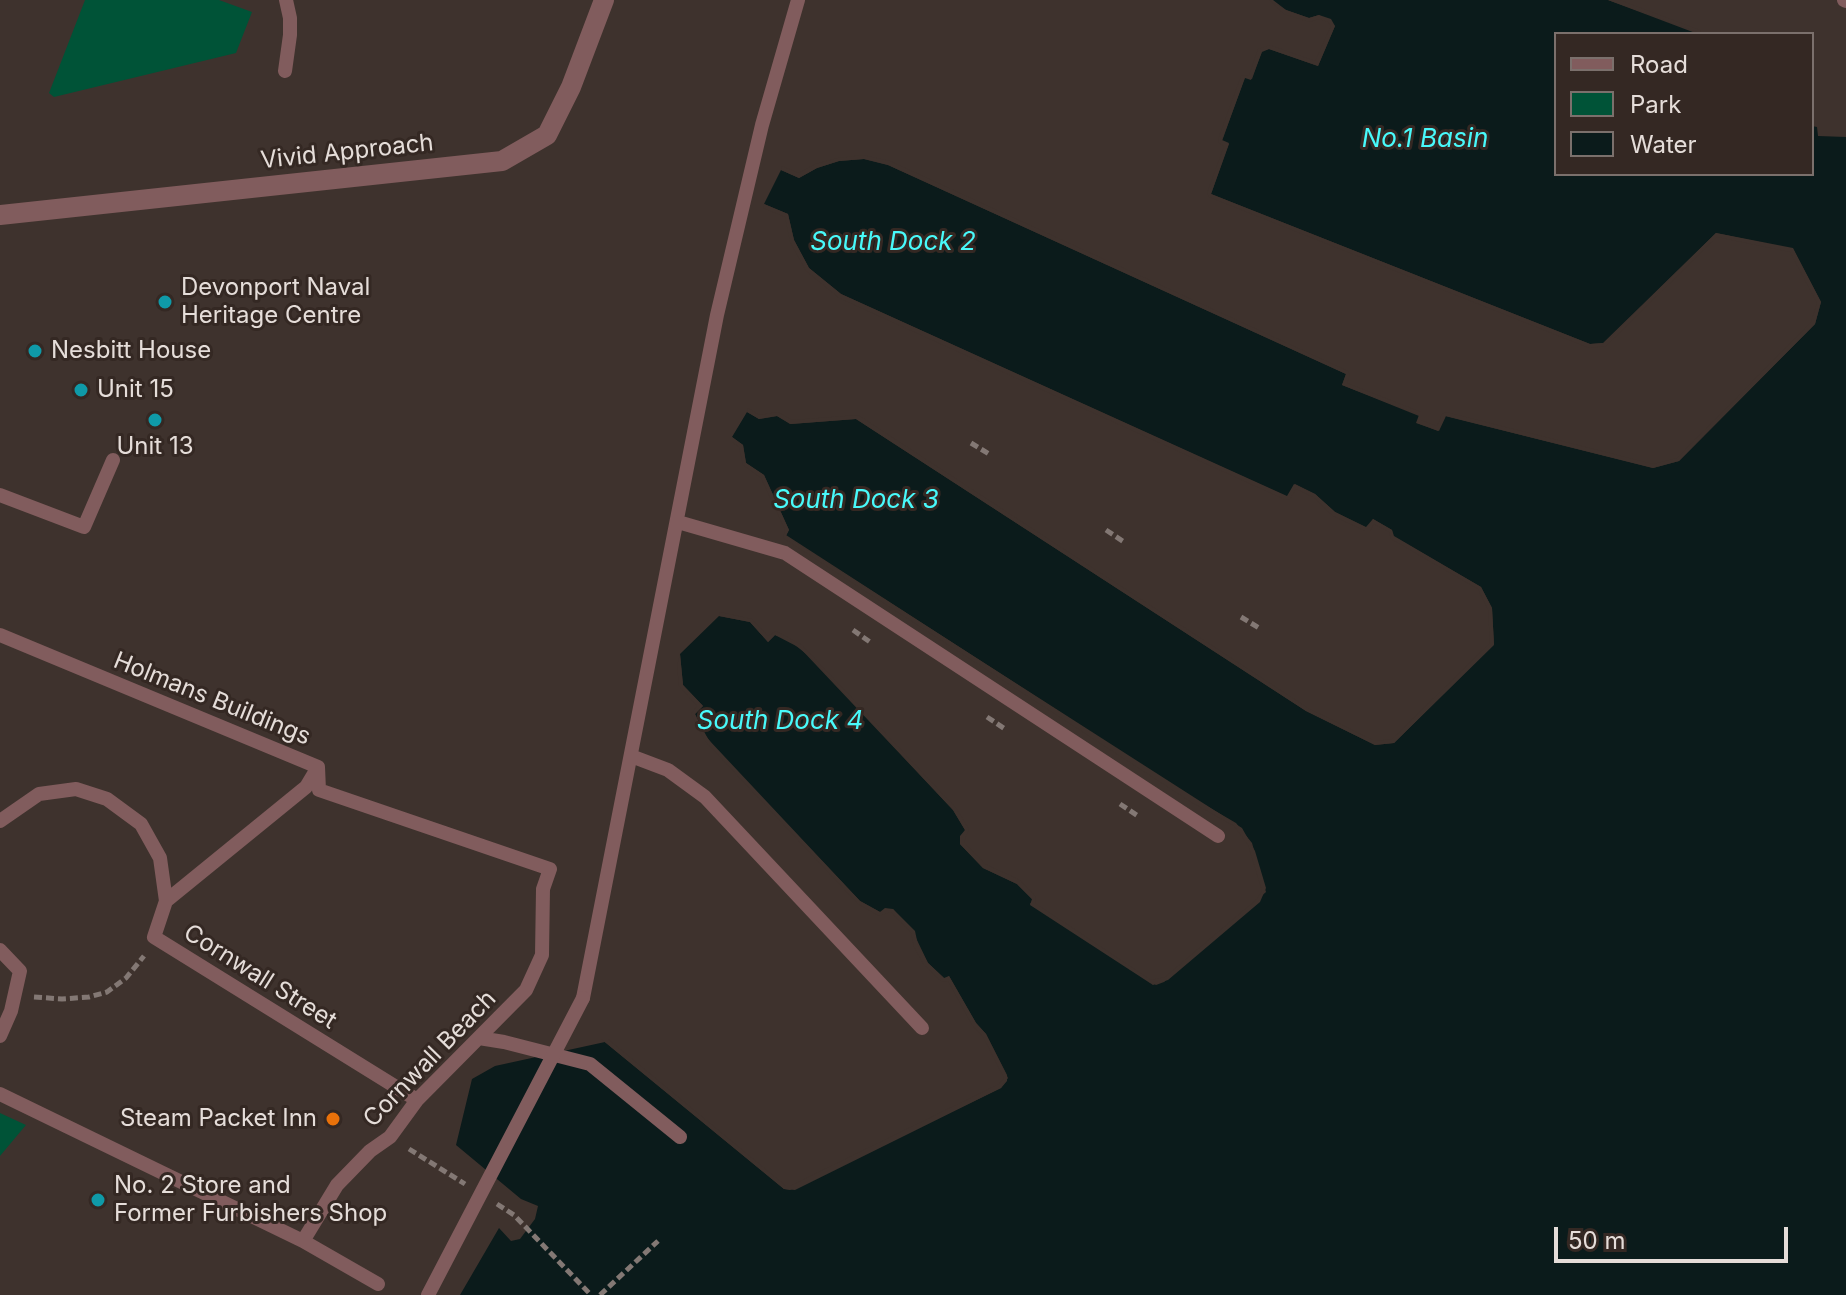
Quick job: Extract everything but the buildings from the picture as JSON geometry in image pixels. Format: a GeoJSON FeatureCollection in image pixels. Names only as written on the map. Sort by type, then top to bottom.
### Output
{"type":"FeatureCollection","features":[{"type":"Feature","properties":{"kind":"street","name":"Vivid Approach"},"geometry":{"type":"LineString","coordinates":[[0,215],[502,161],[547,135],[571,87],[604,0]]}},
{"type":"Feature","properties":{"kind":"lane"},"geometry":{"type":"LineString","coordinates":[[285,71],[290,35],[286,0]]}},
{"type":"Feature","properties":{"kind":"lane"},"geometry":{"type":"LineString","coordinates":[[428,1295],[583,998],[717,315],[762,125],[798,0]]}},
{"type":"Feature","properties":{"kind":"lane"},"geometry":{"type":"LineString","coordinates":[[0,495],[84,527],[113,460]]}},
{"type":"Feature","properties":{"kind":"lane"},"geometry":{"type":"LineString","coordinates":[[678,522],[785,553],[1218,836]]}},
{"type":"Feature","properties":{"kind":"lane","name":"Holmans Buildings"},"geometry":{"type":"LineString","coordinates":[[0,635],[318,767],[319,790],[550,869],[543,889]]}},
{"type":"Feature","properties":{"kind":"lane"},"geometry":{"type":"LineString","coordinates":[[631,756],[668,770],[705,797],[922,1028]]}},
{"type":"Feature","properties":{"kind":"lane"},"geometry":{"type":"LineString","coordinates":[[166,901],[306,787],[318,767]]}},
{"type":"Feature","properties":{"kind":"lane","name":"Cornwall Street"},"geometry":{"type":"LineString","coordinates":[[0,821],[39,794],[76,789],[107,799],[141,824],[160,858],[166,901],[154,937],[417,1100]]}},
{"type":"Feature","properties":{"kind":"lane","name":"Cornwall Beach"},"geometry":{"type":"LineString","coordinates":[[303,1241],[337,1185],[370,1151],[390,1137],[417,1100],[526,990],[542,955],[543,889]]}},
{"type":"Feature","properties":{"kind":"lane"},"geometry":{"type":"LineString","coordinates":[[0,950],[20,971],[11,1011],[0,1036]]}},
{"type":"Feature","properties":{"kind":"lane"},"geometry":{"type":"LineString","coordinates":[[479,1038],[590,1064],[680,1137]]}},
{"type":"Feature","properties":{"kind":"lane"},"geometry":{"type":"LineString","coordinates":[[0,1094],[303,1241],[378,1284]]}},
{"type":"Feature","properties":{"kind":"path"},"geometry":{"type":"LineString","coordinates":[[971,443],[989,454]]}},
{"type":"Feature","properties":{"kind":"path"},"geometry":{"type":"LineString","coordinates":[[1106,530],[1124,542]]}},
{"type":"Feature","properties":{"kind":"path"},"geometry":{"type":"LineString","coordinates":[[1241,617],[1259,628]]}},
{"type":"Feature","properties":{"kind":"path"},"geometry":{"type":"LineString","coordinates":[[853,630],[870,642]]}},
{"type":"Feature","properties":{"kind":"path"},"geometry":{"type":"LineString","coordinates":[[987,717],[1005,729]]}},
{"type":"Feature","properties":{"kind":"path"},"geometry":{"type":"LineString","coordinates":[[1120,804],[1138,816]]}},
{"type":"Feature","properties":{"kind":"path"},"geometry":{"type":"LineString","coordinates":[[15,993],[62,999],[107,992],[126,978],[143,958],[154,937]]}},
{"type":"Feature","properties":{"kind":"path"},"geometry":{"type":"LineString","coordinates":[[390,1137],[477,1192]]}},
{"type":"Feature","properties":{"kind":"path"},"geometry":{"type":"LineString","coordinates":[[489,1199],[514,1215],[591,1295]]}},
{"type":"Feature","properties":{"kind":"path"},"geometry":{"type":"LineString","coordinates":[[600,1295],[658,1241]]}},
{"type":"Feature","properties":{"kind":"green space"},"geometry":{"type":"Polygon","coordinates":[[[85,0],[219,0],[252,12],[236,53],[54,97],[49,93],[85,0]]]}},
{"type":"Feature","properties":{"kind":"green space"},"geometry":{"type":"Polygon","coordinates":[[[0,1113],[26,1125],[0,1156],[0,1113]]]}},
{"type":"Feature","properties":{"kind":"water"},"geometry":{"type":"Polygon","coordinates":[[[1273,0],[1608,0],[1693,32],[1554,32],[1554,176],[1814,176],[1814,126],[1817,127],[1818,136],[1846,137],[1846,1295],[460,1295],[499,1228],[511,1241],[520,1239],[535,1219],[538,1206],[521,1199],[456,1145],[472,1079],[495,1066],[605,1042],[784,1189],[790,1190],[1001,1088],[1007,1081],[1007,1075],[986,1034],[976,1023],[949,976],[945,979],[928,963],[916,938],[893,909],[880,912],[860,901],[715,748],[701,729],[695,714],[703,706],[683,685],[680,654],[719,616],[750,622],[768,642],[775,635],[800,648],[953,810],[965,830],[960,844],[983,868],[1017,884],[1033,900],[1030,904],[1156,985],[1164,982],[1266,892],[1252,843],[1236,823],[786,535],[789,530],[764,475],[746,463],[743,445],[732,437],[747,412],[759,419],[777,416],[791,424],[856,419],[1306,711],[1375,745],[1394,743],[1494,644],[1492,608],[1481,587],[1393,536],[1392,530],[1373,519],[1367,528],[1335,512],[1315,494],[1295,484],[1288,497],[841,294],[809,268],[794,240],[788,214],[764,204],[781,170],[799,178],[839,161],[864,159],[888,165],[1346,374],[1342,385],[1419,416],[1417,423],[1438,431],[1445,416],[1653,468],[1679,461],[1815,324],[1821,302],[1793,249],[1716,233],[1603,343],[1590,344],[1211,194],[1229,144],[1222,141],[1245,77],[1252,79],[1262,51],[1269,49],[1318,66],[1335,26],[1319,15],[1309,18],[1286,10],[1273,0]]]}},
{"type":"Feature","properties":{"kind":"pier"},"geometry":{"type":"Polygon","coordinates":[[[1269,0],[1309,18],[1319,15],[1331,19],[1335,26],[1318,66],[1269,49],[1262,52],[1251,80],[1245,78],[1222,140],[1229,143],[1211,194],[1590,344],[1604,343],[1716,233],[1793,248],[1821,302],[1815,324],[1679,461],[1653,468],[1446,416],[1439,431],[1416,423],[1419,415],[1342,385],[1346,374],[888,165],[864,159],[839,161],[799,178],[781,170],[782,166],[799,173],[815,164],[863,155],[890,161],[1348,371],[1347,383],[1421,412],[1421,420],[1437,426],[1446,412],[1653,464],[1677,458],[1811,322],[1817,303],[1790,252],[1717,237],[1606,346],[1589,348],[1209,197],[1207,193],[1224,146],[1218,139],[1241,76],[1249,75],[1258,49],[1270,45],[1315,61],[1331,26],[1319,19],[1309,22],[1284,14],[1269,0]]]}},
{"type":"Feature","properties":{"kind":"pier"},"geometry":{"type":"Polygon","coordinates":[[[1608,0],[1620,0],[1701,32],[1608,0]]]}},
{"type":"Feature","properties":{"kind":"pier"},"geometry":{"type":"Polygon","coordinates":[[[764,204],[788,214],[794,240],[809,268],[841,294],[1287,496],[1294,484],[1315,494],[1335,512],[1366,527],[1373,519],[1392,530],[1394,536],[1481,587],[1492,608],[1494,645],[1394,743],[1375,745],[1306,711],[856,419],[790,424],[777,416],[759,419],[747,412],[748,408],[759,415],[778,412],[792,420],[858,415],[1308,708],[1375,741],[1392,739],[1490,643],[1488,610],[1478,589],[1391,539],[1389,532],[1374,524],[1370,531],[1365,531],[1333,516],[1313,497],[1296,489],[1286,500],[839,298],[806,271],[790,242],[785,217],[763,208],[764,204]]]}},
{"type":"Feature","properties":{"kind":"pier"},"geometry":{"type":"Polygon","coordinates":[[[732,437],[743,445],[746,463],[764,475],[789,530],[786,536],[1242,828],[1255,851],[1266,888],[1260,902],[1168,980],[1153,985],[1030,905],[1032,899],[1017,884],[983,868],[960,844],[960,836],[965,830],[953,810],[810,657],[790,641],[775,635],[768,642],[750,622],[719,616],[720,612],[752,619],[768,636],[776,631],[802,645],[956,808],[969,829],[964,842],[985,864],[1020,880],[1036,897],[1035,903],[1151,980],[1165,977],[1257,899],[1262,891],[1248,845],[1234,826],[1191,802],[783,538],[785,530],[761,478],[743,465],[739,447],[732,442],[732,437]]]}},
{"type":"Feature","properties":{"kind":"pier"},"geometry":{"type":"Polygon","coordinates":[[[680,654],[683,685],[703,706],[695,714],[708,739],[860,901],[880,912],[885,908],[893,909],[915,931],[918,945],[928,963],[944,978],[949,976],[976,1023],[986,1034],[1008,1078],[1001,1088],[795,1190],[784,1189],[601,1039],[608,1039],[786,1186],[999,1084],[1004,1078],[948,981],[942,982],[924,965],[914,947],[911,933],[891,912],[879,916],[858,904],[705,741],[691,714],[697,706],[679,686],[677,666],[680,654]]]}},
{"type":"Feature","properties":{"kind":"place","name":"Devonport Naval Heritage Centre"},"geometry":{"type":"Point","coordinates":[165,302]}},
{"type":"Feature","properties":{"kind":"place","name":"Nesbitt House"},"geometry":{"type":"Point","coordinates":[35,351]}},
{"type":"Feature","properties":{"kind":"place","name":"Unit 15"},"geometry":{"type":"Point","coordinates":[81,390]}},
{"type":"Feature","properties":{"kind":"place","name":"Unit 13"},"geometry":{"type":"Point","coordinates":[155,420]}},
{"type":"Feature","properties":{"kind":"place","name":"Steam Packet Inn"},"geometry":{"type":"Point","coordinates":[333,1119]}},
{"type":"Feature","properties":{"kind":"place","name":"No. 2 Store and Former Furbishers Shop"},"geometry":{"type":"Point","coordinates":[98,1200]}},
{"type":"Feature","properties":{"kind":"water label","name":"No.1 Basin"},"geometry":{"type":"Point","coordinates":[1425,139]}},
{"type":"Feature","properties":{"kind":"water label","name":"South Dock 2"},"geometry":{"type":"Point","coordinates":[893,242]}},
{"type":"Feature","properties":{"kind":"water label","name":"South Dock 3"},"geometry":{"type":"Point","coordinates":[856,500]}},
{"type":"Feature","properties":{"kind":"water label","name":"South Dock 4"},"geometry":{"type":"Point","coordinates":[780,721]}}]}
